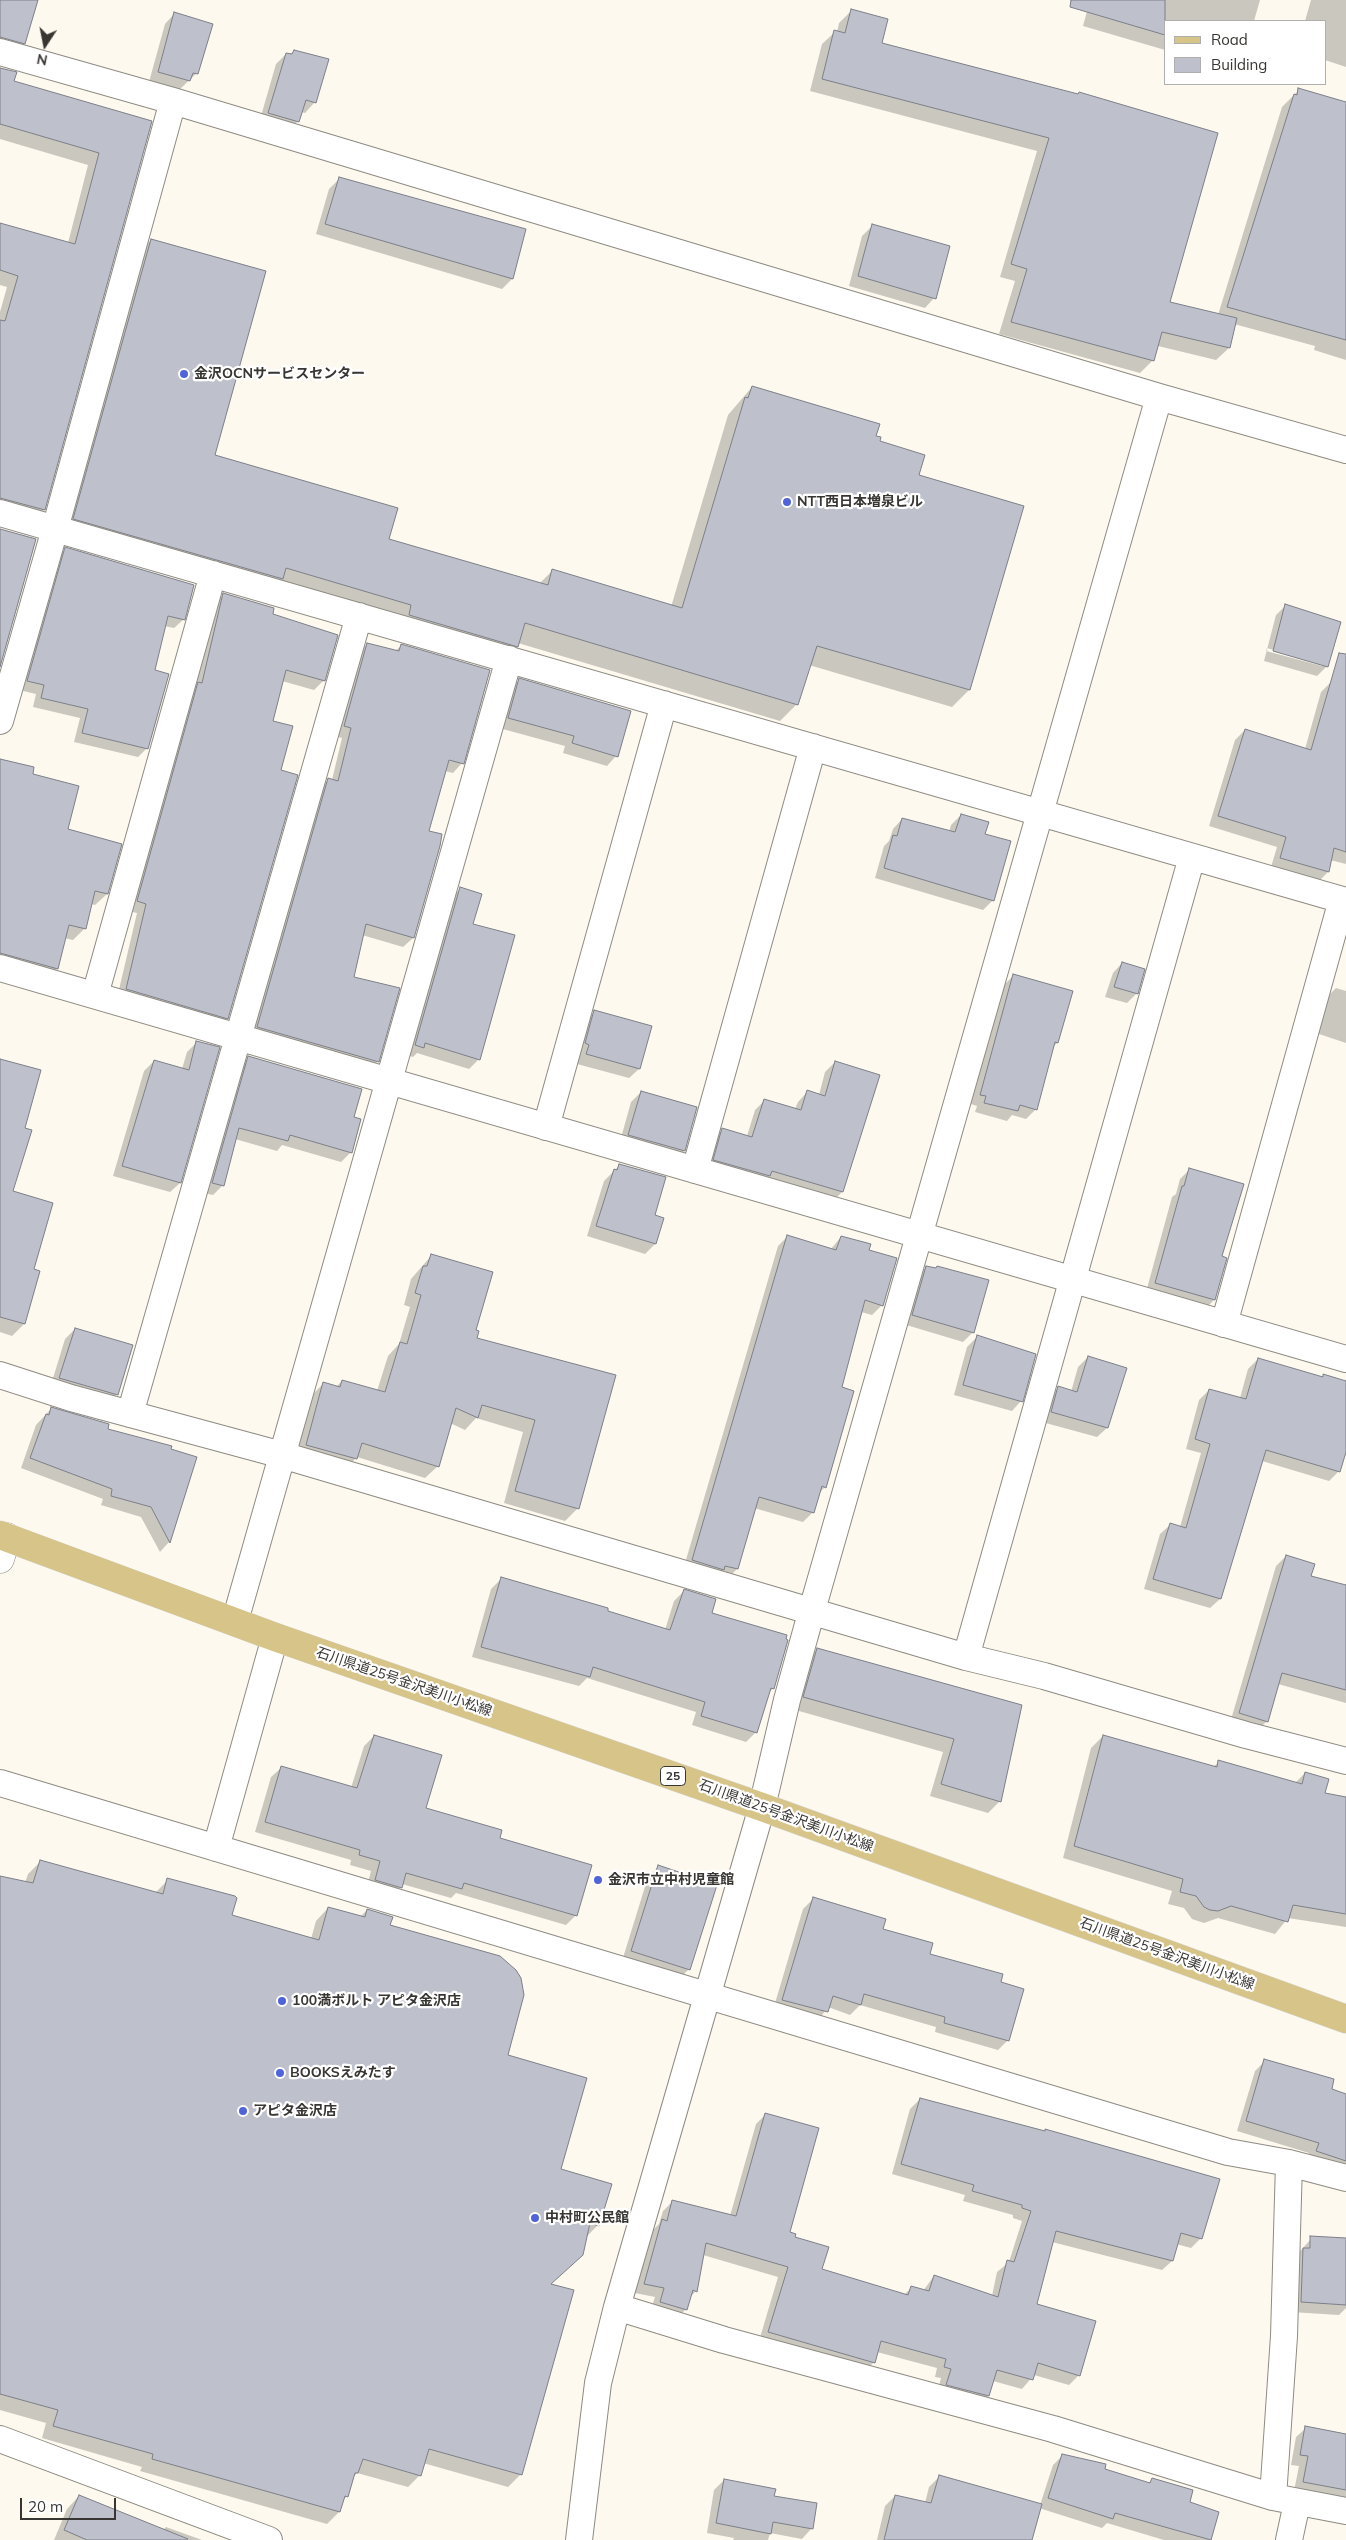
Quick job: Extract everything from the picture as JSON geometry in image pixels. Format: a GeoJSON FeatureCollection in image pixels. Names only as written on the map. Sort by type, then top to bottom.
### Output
{"type":"FeatureCollection","features":[{"type":"Feature","properties":{"kind":"main road","name":"石川県道25号金沢美川小松線"},"geometry":{"type":"LineString","coordinates":[[2,1544],[235,1621],[275,1637],[762,1807],[1346,2019]]}},
{"type":"Feature","properties":{"kind":"street"},"geometry":{"type":"LineString","coordinates":[[0,52],[173,101],[1159,397],[1346,450]]}},
{"type":"Feature","properties":{"kind":"street"},"geometry":{"type":"LineString","coordinates":[[0,721],[173,101]]}},
{"type":"Feature","properties":{"kind":"street"},"geometry":{"type":"LineString","coordinates":[[579,2540],[598,2383],[617,2307],[762,1807],[812,1610],[1159,397]]}},
{"type":"Feature","properties":{"kind":"street"},"geometry":{"type":"LineString","coordinates":[[0,513],[1344,900],[1224,1324]]}},
{"type":"Feature","properties":{"kind":"street"},"geometry":{"type":"LineString","coordinates":[[94,995],[213,574]]}},
{"type":"Feature","properties":{"kind":"street"},"geometry":{"type":"LineString","coordinates":[[130,1414],[359,616]]}},
{"type":"Feature","properties":{"kind":"street"},"geometry":{"type":"LineString","coordinates":[[235,1621],[508,659]]}},
{"type":"Feature","properties":{"kind":"street"},"geometry":{"type":"LineString","coordinates":[[546,1127],[664,704]]}},
{"type":"Feature","properties":{"kind":"street"},"geometry":{"type":"LineString","coordinates":[[695,1170],[813,747]]}},
{"type":"Feature","properties":{"kind":"street"},"geometry":{"type":"LineString","coordinates":[[966,1656],[1192,857]]}},
{"type":"Feature","properties":{"kind":"street"},"geometry":{"type":"LineString","coordinates":[[0,968],[1346,1359]]}},
{"type":"Feature","properties":{"kind":"street"},"geometry":{"type":"LineString","coordinates":[[0,1375],[130,1414],[282,1455],[966,1656],[1346,1761]]}},
{"type":"Feature","properties":{"kind":"street"},"geometry":{"type":"LineString","coordinates":[[216,1848],[275,1637]]}},
{"type":"Feature","properties":{"kind":"street"},"geometry":{"type":"LineString","coordinates":[[0,1783],[1228,2152],[1289,2163],[1346,2178]]}},
{"type":"Feature","properties":{"kind":"street"},"geometry":{"type":"LineString","coordinates":[[1289,2163],[1284,2336],[1285,2500],[1289,2540]]}},
{"type":"Feature","properties":{"kind":"street"},"geometry":{"type":"LineString","coordinates":[[617,2307],[724,2340],[1054,2429],[1285,2500],[1346,2511]]}},
{"type":"Feature","properties":{"kind":"street"},"geometry":{"type":"LineString","coordinates":[[0,2439],[269,2540]]}},
{"type":"Feature","properties":{"kind":"building"},"geometry":{"type":"Polygon","coordinates":[[[0,0],[38,0],[25,44],[0,37],[0,0]]]}},
{"type":"Feature","properties":{"kind":"building"},"geometry":{"type":"Polygon","coordinates":[[[1071,0],[1165,0],[1164,35],[1070,7],[1071,0]]]}},
{"type":"Feature","properties":{"kind":"building"},"geometry":{"type":"Polygon","coordinates":[[[851,9],[888,19],[882,43],[1078,94],[1079,92],[1218,133],[1170,302],[1237,318],[1230,348],[1162,332],[1154,361],[1011,322],[1027,269],[1011,264],[1049,138],[822,79],[834,30],[845,33],[851,9]]]}},
{"type":"Feature","properties":{"kind":"building"},"geometry":{"type":"Polygon","coordinates":[[[174,12],[213,24],[198,74],[193,73],[190,81],[158,72],[174,12]]]}},
{"type":"Feature","properties":{"kind":"building"},"geometry":{"type":"Polygon","coordinates":[[[294,50],[329,59],[316,103],[306,100],[299,122],[268,113],[286,53],[292,54],[294,50]]]}},
{"type":"Feature","properties":{"kind":"building"},"geometry":{"type":"Polygon","coordinates":[[[0,68],[17,72],[14,81],[152,121],[45,510],[0,498],[0,320],[5,321],[18,276],[0,270],[0,223],[75,244],[99,153],[0,124],[0,68]]]}},
{"type":"Feature","properties":{"kind":"building"},"geometry":{"type":"Polygon","coordinates":[[[1298,88],[1346,102],[1346,340],[1227,307],[1294,94],[1297,95],[1298,88]]]}},
{"type":"Feature","properties":{"kind":"building"},"geometry":{"type":"Polygon","coordinates":[[[339,177],[526,229],[513,279],[325,224],[339,177]]]}},
{"type":"Feature","properties":{"kind":"building"},"geometry":{"type":"Polygon","coordinates":[[[872,224],[950,246],[936,299],[858,276],[872,224]]]}},
{"type":"Feature","properties":{"kind":"building"},"geometry":{"type":"Polygon","coordinates":[[[151,239],[266,271],[215,455],[398,508],[389,539],[548,585],[552,569],[682,608],[745,397],[748,398],[752,386],[880,424],[876,436],[881,437],[880,441],[925,455],[919,475],[1024,506],[970,690],[817,646],[798,705],[525,623],[518,647],[409,615],[411,605],[286,568],[283,579],[73,519],[151,239]]]}},
{"type":"Feature","properties":{"kind":"building"},"geometry":{"type":"Polygon","coordinates":[[[0,529],[36,539],[0,667],[0,529]]]}},
{"type":"Feature","properties":{"kind":"building"},"geometry":{"type":"Polygon","coordinates":[[[65,547],[194,585],[185,620],[168,616],[155,670],[169,674],[148,749],[82,733],[88,709],[41,698],[44,685],[27,681],[65,547]]]}},
{"type":"Feature","properties":{"kind":"building"},"geometry":{"type":"Polygon","coordinates":[[[223,593],[274,608],[273,614],[338,635],[325,681],[286,670],[273,721],[293,726],[281,770],[298,775],[228,1019],[126,989],[146,904],[137,901],[198,682],[202,683],[223,593]]]}},
{"type":"Feature","properties":{"kind":"building"},"geometry":{"type":"Polygon","coordinates":[[[1285,604],[1341,622],[1328,667],[1273,651],[1285,604]]]}},
{"type":"Feature","properties":{"kind":"building"},"geometry":{"type":"Polygon","coordinates":[[[367,643],[399,651],[401,644],[490,670],[464,764],[449,760],[429,831],[442,834],[440,846],[414,938],[366,924],[354,977],[400,988],[379,1062],[257,1027],[328,778],[338,781],[351,728],[344,726],[367,643]]]}},
{"type":"Feature","properties":{"kind":"building"},"geometry":{"type":"Polygon","coordinates":[[[1339,653],[1346,654],[1346,852],[1334,848],[1329,872],[1280,858],[1286,837],[1218,816],[1245,729],[1311,750],[1339,653]]]}},
{"type":"Feature","properties":{"kind":"building"},"geometry":{"type":"Polygon","coordinates":[[[519,678],[631,711],[618,757],[572,743],[574,736],[508,718],[519,678]]]}},
{"type":"Feature","properties":{"kind":"building"},"geometry":{"type":"Polygon","coordinates":[[[0,759],[34,767],[33,774],[79,786],[68,829],[122,844],[108,894],[95,891],[86,929],[69,925],[58,969],[0,953],[0,759]]]}},
{"type":"Feature","properties":{"kind":"building"},"geometry":{"type":"Polygon","coordinates":[[[961,814],[989,822],[985,834],[1011,841],[994,901],[884,868],[893,835],[897,836],[902,818],[955,832],[961,814]]]}},
{"type":"Feature","properties":{"kind":"building"},"geometry":{"type":"Polygon","coordinates":[[[460,887],[482,894],[473,924],[515,935],[480,1060],[425,1043],[424,1048],[415,1045],[460,887]]]}},
{"type":"Feature","properties":{"kind":"building"},"geometry":{"type":"Polygon","coordinates":[[[1122,962],[1145,969],[1138,994],[1114,987],[1122,962]]]}},
{"type":"Feature","properties":{"kind":"building"},"geometry":{"type":"Polygon","coordinates":[[[1013,974],[1073,991],[1058,1043],[1055,1042],[1037,1110],[1020,1105],[1018,1111],[984,1103],[986,1096],[980,1095],[1013,974]]]}},
{"type":"Feature","properties":{"kind":"building"},"geometry":{"type":"Polygon","coordinates":[[[594,1010],[652,1026],[640,1069],[586,1054],[589,1045],[585,1043],[594,1010]]]}},
{"type":"Feature","properties":{"kind":"building"},"geometry":{"type":"Polygon","coordinates":[[[196,1041],[220,1047],[181,1183],[122,1166],[154,1060],[189,1070],[196,1041]]]}},
{"type":"Feature","properties":{"kind":"building"},"geometry":{"type":"Polygon","coordinates":[[[248,1056],[362,1089],[354,1117],[361,1119],[352,1153],[290,1135],[288,1141],[239,1128],[224,1186],[212,1183],[248,1056]]]}},
{"type":"Feature","properties":{"kind":"building"},"geometry":{"type":"Polygon","coordinates":[[[0,1059],[41,1070],[25,1128],[32,1130],[13,1191],[53,1203],[34,1269],[40,1271],[25,1324],[0,1317],[0,1059]]]}},
{"type":"Feature","properties":{"kind":"building"},"geometry":{"type":"Polygon","coordinates":[[[835,1061],[880,1075],[843,1192],[772,1171],[770,1176],[713,1160],[722,1128],[752,1137],[764,1099],[801,1110],[807,1090],[825,1096],[835,1061]]]}},
{"type":"Feature","properties":{"kind":"building"},"geometry":{"type":"Polygon","coordinates":[[[641,1091],[697,1107],[685,1151],[628,1135],[641,1091]]]}},
{"type":"Feature","properties":{"kind":"building"},"geometry":{"type":"Polygon","coordinates":[[[619,1164],[666,1177],[655,1215],[664,1218],[656,1244],[596,1226],[614,1169],[617,1170],[619,1164]]]}},
{"type":"Feature","properties":{"kind":"building"},"geometry":{"type":"Polygon","coordinates":[[[1189,1168],[1244,1184],[1222,1256],[1227,1258],[1215,1300],[1155,1283],[1182,1186],[1184,1186],[1189,1168]]]}},
{"type":"Feature","properties":{"kind":"building"},"geometry":{"type":"Polygon","coordinates":[[[787,1235],[836,1250],[841,1236],[871,1244],[869,1250],[897,1258],[883,1306],[865,1300],[842,1387],[854,1391],[826,1488],[822,1486],[814,1513],[759,1497],[738,1569],[725,1566],[724,1570],[692,1560],[787,1235]]]}},
{"type":"Feature","properties":{"kind":"building"},"geometry":{"type":"Polygon","coordinates":[[[431,1254],[493,1272],[476,1330],[479,1331],[477,1338],[616,1375],[579,1509],[515,1491],[535,1420],[482,1405],[478,1418],[456,1408],[439,1467],[362,1443],[357,1459],[306,1445],[323,1382],[340,1387],[342,1380],[385,1392],[400,1342],[407,1344],[421,1295],[415,1293],[423,1266],[427,1266],[431,1254]]]}},
{"type":"Feature","properties":{"kind":"building"},"geometry":{"type":"Polygon","coordinates":[[[926,1266],[936,1268],[937,1266],[989,1280],[974,1333],[912,1315],[926,1266]]]}},
{"type":"Feature","properties":{"kind":"building"},"geometry":{"type":"Polygon","coordinates":[[[75,1328],[133,1345],[118,1395],[59,1378],[75,1328]]]}},
{"type":"Feature","properties":{"kind":"building"},"geometry":{"type":"Polygon","coordinates":[[[977,1335],[1036,1354],[1023,1402],[963,1385],[977,1335]]]}},
{"type":"Feature","properties":{"kind":"building"},"geometry":{"type":"Polygon","coordinates":[[[1088,1356],[1127,1368],[1108,1428],[1051,1412],[1058,1386],[1077,1392],[1088,1356]]]}},
{"type":"Feature","properties":{"kind":"building"},"geometry":{"type":"Polygon","coordinates":[[[1258,1358],[1323,1377],[1323,1374],[1346,1381],[1346,1452],[1340,1472],[1266,1450],[1221,1599],[1153,1579],[1170,1523],[1186,1528],[1210,1444],[1195,1439],[1209,1389],[1246,1399],[1258,1358]]]}},
{"type":"Feature","properties":{"kind":"building"},"geometry":{"type":"Polygon","coordinates":[[[51,1407],[109,1424],[108,1429],[172,1446],[171,1449],[197,1457],[170,1543],[151,1507],[111,1496],[112,1489],[30,1458],[46,1414],[49,1415],[51,1407]]]}},
{"type":"Feature","properties":{"kind":"building"},"geometry":{"type":"Polygon","coordinates":[[[1286,1555],[1315,1564],[1311,1576],[1346,1585],[1346,1690],[1282,1673],[1268,1722],[1239,1713],[1286,1555]]]}},
{"type":"Feature","properties":{"kind":"building"},"geometry":{"type":"Polygon","coordinates":[[[501,1577],[608,1608],[608,1611],[670,1630],[684,1589],[716,1599],[712,1613],[787,1635],[786,1639],[788,1640],[774,1689],[771,1688],[757,1733],[701,1716],[705,1702],[593,1667],[590,1677],[481,1647],[501,1577]]]}},
{"type":"Feature","properties":{"kind":"building"},"geometry":{"type":"Polygon","coordinates":[[[817,1648],[1022,1705],[1001,1802],[941,1784],[954,1739],[803,1697],[817,1648]]]}},
{"type":"Feature","properties":{"kind":"building"},"geometry":{"type":"Polygon","coordinates":[[[374,1735],[442,1755],[426,1808],[502,1830],[500,1838],[592,1865],[577,1916],[464,1883],[462,1889],[406,1873],[402,1888],[375,1880],[380,1861],[359,1855],[360,1850],[265,1822],[281,1766],[357,1788],[374,1735]]]}},
{"type":"Feature","properties":{"kind":"building"},"geometry":{"type":"Polygon","coordinates":[[[1103,1735],[1217,1767],[1218,1760],[1302,1784],[1305,1772],[1329,1779],[1325,1793],[1346,1797],[1346,1914],[1293,1905],[1288,1922],[1231,1906],[1218,1911],[1210,1910],[1204,1907],[1196,1896],[1180,1892],[1183,1879],[1074,1846],[1103,1735]]]}},
{"type":"Feature","properties":{"kind":"building","name":"アピタ金沢店"},"geometry":{"type":"Polygon","coordinates":[[[40,1860],[163,1894],[167,1878],[235,1896],[237,1898],[232,1915],[319,1940],[328,1907],[365,1917],[367,1909],[393,1917],[390,1925],[500,1956],[516,1970],[521,1978],[524,1995],[508,2055],[587,2078],[561,2169],[612,2184],[599,2226],[590,2223],[583,2255],[551,2284],[574,2290],[522,2475],[429,2449],[421,2476],[363,2459],[358,2473],[355,2473],[348,2497],[345,2496],[340,2512],[152,2459],[153,2454],[53,2426],[58,2410],[0,2394],[0,1876],[33,1883],[40,1860]]]}},
{"type":"Feature","properties":{"kind":"building"},"geometry":{"type":"Polygon","coordinates":[[[658,1865],[717,1885],[690,1970],[631,1951],[658,1865]]]}},
{"type":"Feature","properties":{"kind":"building"},"geometry":{"type":"Polygon","coordinates":[[[813,1897],[886,1919],[883,1929],[933,1943],[930,1954],[1003,1974],[1001,1982],[1024,1989],[1009,2041],[944,2023],[945,2017],[864,1994],[861,2005],[833,1996],[828,2012],[782,2000],[813,1897]]]}},
{"type":"Feature","properties":{"kind":"building"},"geometry":{"type":"Polygon","coordinates":[[[1264,2059],[1334,2079],[1332,2089],[1346,2094],[1346,2161],[1316,2151],[1319,2143],[1246,2121],[1264,2059]]]}},
{"type":"Feature","properties":{"kind":"building"},"geometry":{"type":"Polygon","coordinates":[[[920,2098],[1045,2131],[1045,2129],[1220,2179],[1202,2239],[1181,2233],[1173,2261],[1056,2231],[1037,2304],[1096,2321],[1080,2376],[1038,2363],[1033,2380],[997,2370],[989,2396],[946,2385],[951,2369],[944,2367],[946,2359],[881,2341],[875,2363],[768,2332],[788,2267],[706,2243],[697,2292],[693,2290],[687,2310],[660,2302],[664,2288],[644,2284],[662,2219],[667,2221],[672,2200],[736,2216],[765,2113],[819,2128],[790,2232],[796,2234],[795,2237],[829,2247],[822,2269],[908,2295],[911,2286],[929,2291],[934,2275],[998,2297],[1007,2260],[1014,2262],[1031,2211],[1022,2208],[1022,2205],[972,2191],[974,2185],[901,2164],[920,2098]]]}},
{"type":"Feature","properties":{"kind":"building"},"geometry":{"type":"Polygon","coordinates":[[[1310,2236],[1346,2238],[1346,2305],[1301,2302],[1303,2248],[1310,2248],[1310,2236]]]}},
{"type":"Feature","properties":{"kind":"building"},"geometry":{"type":"Polygon","coordinates":[[[1305,2426],[1346,2434],[1346,2490],[1303,2482],[1308,2456],[1300,2455],[1305,2426]]]}},
{"type":"Feature","properties":{"kind":"building"},"geometry":{"type":"Polygon","coordinates":[[[1062,2454],[1106,2464],[1105,2469],[1150,2483],[1152,2478],[1193,2490],[1190,2502],[1219,2512],[1211,2540],[1115,2513],[1113,2519],[1048,2498],[1062,2454]]]}},
{"type":"Feature","properties":{"kind":"building"},"geometry":{"type":"Polygon","coordinates":[[[939,2475],[1042,2504],[1032,2540],[884,2540],[895,2495],[931,2503],[939,2475]]]}},
{"type":"Feature","properties":{"kind":"building"},"geometry":{"type":"Polygon","coordinates":[[[724,2479],[776,2489],[774,2496],[817,2503],[813,2529],[773,2522],[771,2534],[716,2523],[724,2479]]]}},
{"type":"Feature","properties":{"kind":"building"},"geometry":{"type":"Polygon","coordinates":[[[79,2495],[188,2539],[87,2540],[64,2530],[79,2495]]]}},
{"type":"Feature","properties":{"kind":"place","name":"金沢OCNサービスセンター"},"geometry":{"type":"Point","coordinates":[184,374]}},
{"type":"Feature","properties":{"kind":"place","name":"NTT西日本増泉ビル"},"geometry":{"type":"Point","coordinates":[787,502]}},
{"type":"Feature","properties":{"kind":"place","name":"金沢市立中村児童館"},"geometry":{"type":"Point","coordinates":[598,1880]}},
{"type":"Feature","properties":{"kind":"place","name":"100満ボルト アピタ金沢店"},"geometry":{"type":"Point","coordinates":[282,2001]}},
{"type":"Feature","properties":{"kind":"place","name":"BOOKSえみたす"},"geometry":{"type":"Point","coordinates":[280,2073]}},
{"type":"Feature","properties":{"kind":"place","name":"アピタ金沢店"},"geometry":{"type":"Point","coordinates":[243,2111]}},
{"type":"Feature","properties":{"kind":"place","name":"中村町公民館"},"geometry":{"type":"Point","coordinates":[535,2218]}}]}
